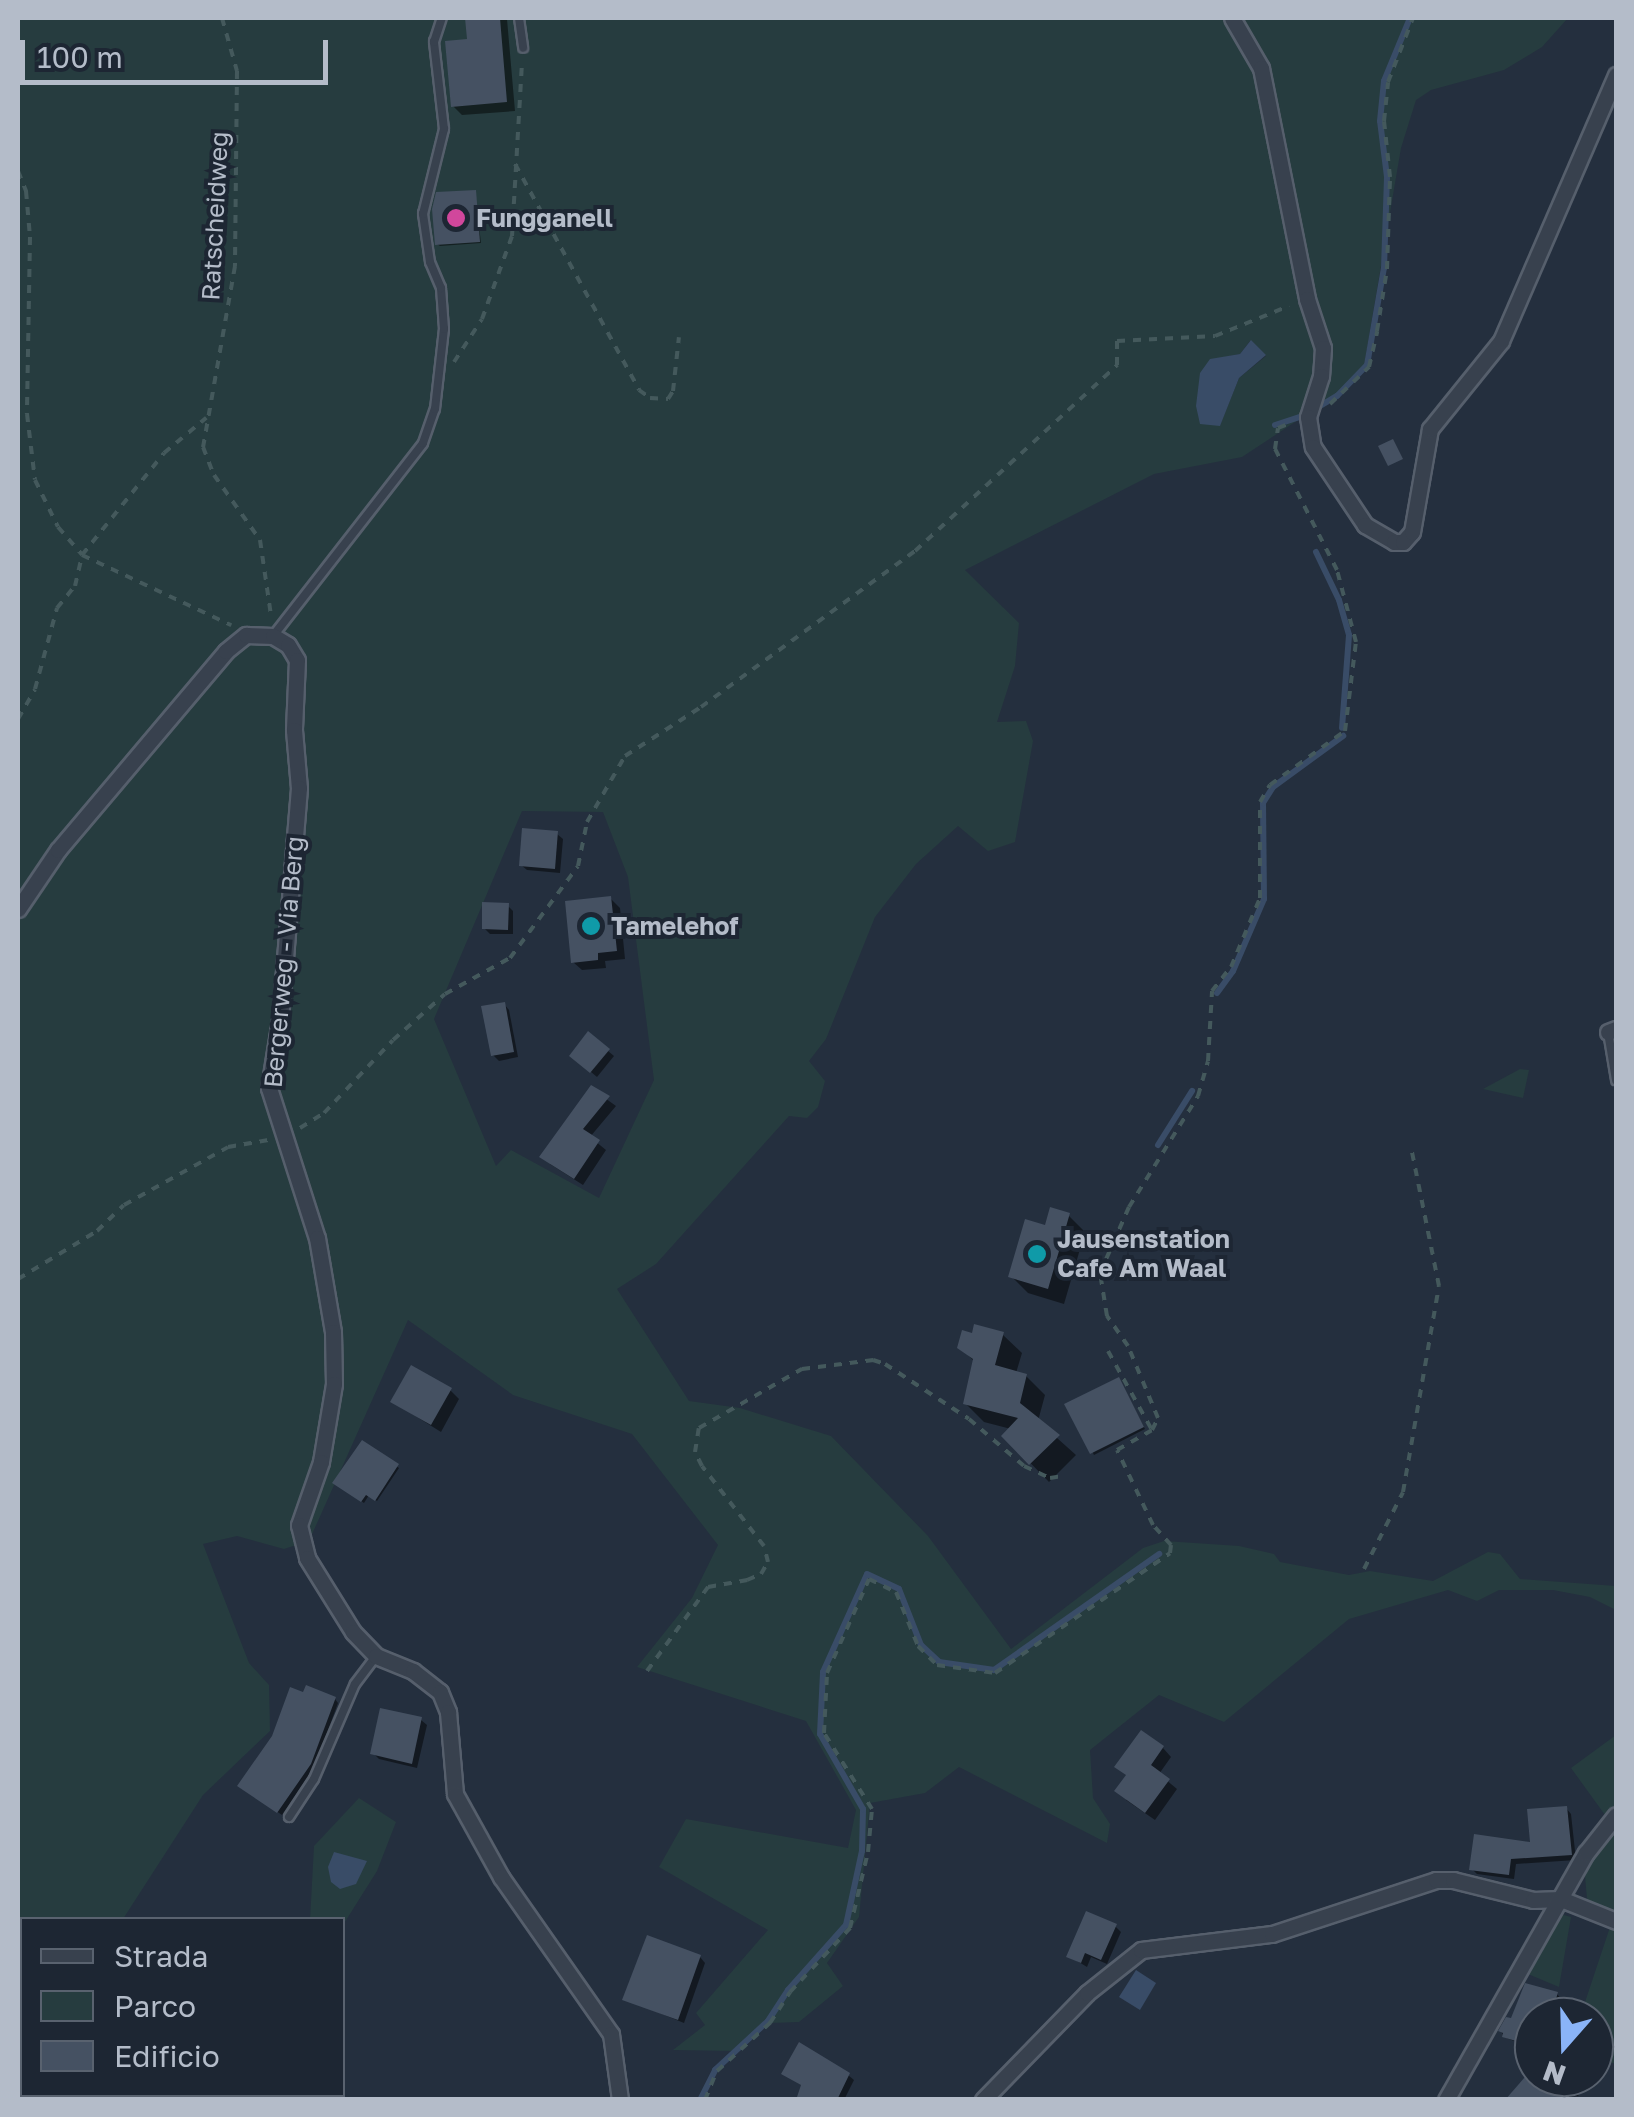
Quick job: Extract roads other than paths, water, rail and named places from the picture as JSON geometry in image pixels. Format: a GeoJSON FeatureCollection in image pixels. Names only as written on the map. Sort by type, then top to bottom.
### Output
{"type":"FeatureCollection","features":[{"type":"Feature","properties":{"kind":"street"},"geometry":{"type":"LineString","coordinates":[[1232,18],[1262,68],[1307,299],[1323,348],[1308,418],[1313,446],[1364,524],[1380,536],[1402,542],[1412,532],[1416,516],[1430,429],[1501,342],[1616,76]]}},
{"type":"Feature","properties":{"kind":"street"},"geometry":{"type":"LineString","coordinates":[[18,909],[58,850],[226,651],[246,635],[273,636]]}},
{"type":"Feature","properties":{"kind":"street","name":"Bergerweg - Via Berg"},"geometry":{"type":"LineString","coordinates":[[273,636],[288,646],[298,660],[294,730],[299,788],[280,1020],[269,1088],[317,1238],[334,1360],[334,1384],[321,1462],[299,1525],[307,1558],[354,1632],[376,1656],[413,1672],[440,1692],[448,1712],[455,1794],[501,1877],[611,2034],[620,2100]]}},
{"type":"Feature","properties":{"kind":"street"},"geometry":{"type":"LineString","coordinates":[[1446,2100],[1586,1854],[1616,1814]]}},
{"type":"Feature","properties":{"kind":"street"},"geometry":{"type":"LineString","coordinates":[[983,2100],[1087,1993],[1141,1950],[1272,1934],[1436,1880],[1453,1880],[1533,1900],[1561,1900],[1616,1921]]}},
{"type":"Feature","properties":{"kind":"lane"},"geometry":{"type":"LineString","coordinates":[[273,636],[423,443],[441,376],[444,328],[441,288],[430,262],[423,214],[444,129],[434,42],[442,18]]}},
{"type":"Feature","properties":{"kind":"lane"},"geometry":{"type":"LineString","coordinates":[[519,18],[524,48]]}},
{"type":"Feature","properties":{"kind":"lane"},"geometry":{"type":"LineString","coordinates":[[1612,1030],[1616,1080]]}},
{"type":"Feature","properties":{"kind":"lane"},"geometry":{"type":"LineString","coordinates":[[289,1817],[314,1778],[355,1684],[376,1656]]}},
{"type":"Feature","properties":{"kind":"water"},"geometry":{"type":"Polygon","coordinates":[[[1251,340],[1266,355],[1239,378],[1220,426],[1200,424],[1196,406],[1200,373],[1210,359],[1240,354],[1251,340]]]}},
{"type":"Feature","properties":{"kind":"water"},"geometry":{"type":"Polygon","coordinates":[[[334,1852],[367,1861],[356,1884],[340,1889],[331,1882],[328,1867],[334,1852]]]}},
{"type":"Feature","properties":{"kind":"water"},"geometry":{"type":"Polygon","coordinates":[[[1136,1970],[1156,1983],[1140,2010],[1119,1997],[1136,1970]]]}},
{"type":"Feature","properties":{"kind":"waterway"},"geometry":{"type":"LineString","coordinates":[[1315,409],[1337,396],[1367,365],[1384,268],[1387,177],[1380,121],[1384,81],[1410,18]]}},
{"type":"Feature","properties":{"kind":"waterway"},"geometry":{"type":"LineString","coordinates":[[1275,425],[1305,415]]}},
{"type":"Feature","properties":{"kind":"waterway"},"geometry":{"type":"LineString","coordinates":[[1316,552],[1339,600],[1349,635],[1342,728]]}},
{"type":"Feature","properties":{"kind":"waterway"},"geometry":{"type":"LineString","coordinates":[[1217,993],[1233,971],[1264,899],[1263,803],[1273,787],[1343,736]]}},
{"type":"Feature","properties":{"kind":"waterway"},"geometry":{"type":"LineString","coordinates":[[1158,1145],[1192,1091]]}},
{"type":"Feature","properties":{"kind":"waterway"},"geometry":{"type":"LineString","coordinates":[[700,2100],[715,2070],[768,2021],[788,1990],[846,1925],[862,1851],[863,1809],[820,1734],[823,1672],[867,1574],[899,1589],[921,1645],[939,1662],[994,1670],[1159,1554]]}},
{"type":"Feature","properties":{"kind":"place","name":"Fungganell"},"geometry":{"type":"Point","coordinates":[456,218]}},
{"type":"Feature","properties":{"kind":"place","name":"Tamelehof"},"geometry":{"type":"Point","coordinates":[591,926]}},
{"type":"Feature","properties":{"kind":"place","name":"Jausenstation Cafe Am Waal"},"geometry":{"type":"Point","coordinates":[1037,1254]}}]}
